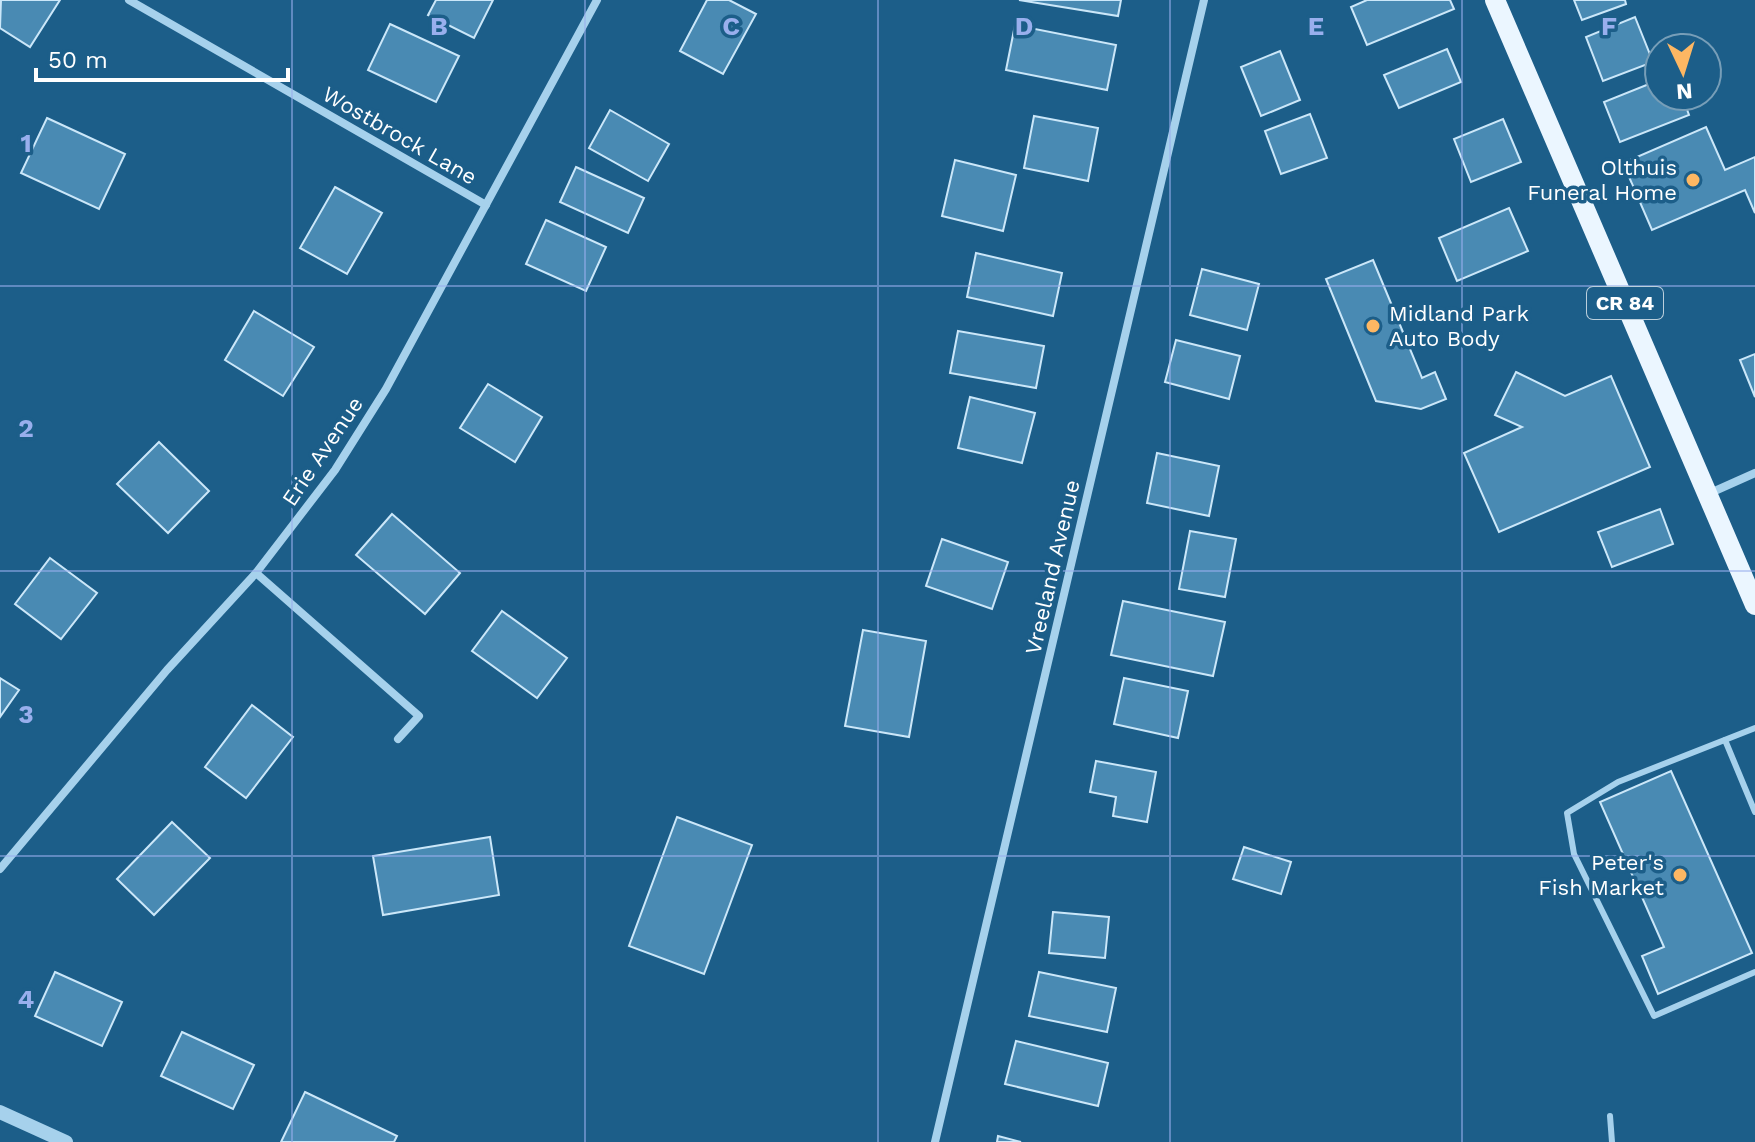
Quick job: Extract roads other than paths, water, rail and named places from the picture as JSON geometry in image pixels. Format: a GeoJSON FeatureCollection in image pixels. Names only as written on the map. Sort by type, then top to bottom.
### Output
{"type":"FeatureCollection","features":[{"type":"Feature","properties":{"kind":"main road","name":"CR 84"},"geometry":{"type":"LineString","coordinates":[[1495,0],[1755,605]]}},
{"type":"Feature","properties":{"kind":"street","name":"Wostbrock Lane"},"geometry":{"type":"LineString","coordinates":[[129,0],[486,205]]}},
{"type":"Feature","properties":{"kind":"street","name":"Erie Avenue"},"geometry":{"type":"LineString","coordinates":[[0,869],[167,670],[256,573],[335,470],[378,402],[597,0]]}},
{"type":"Feature","properties":{"kind":"street","name":"Vreeland Avenue"},"geometry":{"type":"LineString","coordinates":[[935,1142],[1204,0]]}},
{"type":"Feature","properties":{"kind":"street"},"geometry":{"type":"LineString","coordinates":[[1707,494],[1755,473]]}},
{"type":"Feature","properties":{"kind":"street"},"geometry":{"type":"LineString","coordinates":[[256,573],[419,716],[398,739]]}},
{"type":"Feature","properties":{"kind":"street"},"geometry":{"type":"LineString","coordinates":[[0,1112],[66,1142]]}},
{"type":"Feature","properties":{"kind":"lane"},"geometry":{"type":"LineString","coordinates":[[1755,728],[1618,782],[1567,813],[1574,854],[1654,1016],[1755,972]]}},
{"type":"Feature","properties":{"kind":"lane"},"geometry":{"type":"LineString","coordinates":[[1725,740],[1755,812]]}},
{"type":"Feature","properties":{"kind":"lane"},"geometry":{"type":"LineString","coordinates":[[1610,1116],[1612,1142]]}},
{"type":"Feature","properties":{"kind":"place","name":"Olthuis Funeral Home"},"geometry":{"type":"Point","coordinates":[1693,180]}},
{"type":"Feature","properties":{"kind":"place","name":"Midland Park Auto Body"},"geometry":{"type":"Point","coordinates":[1373,326]}},
{"type":"Feature","properties":{"kind":"place","name":"Peter's Fish Market"},"geometry":{"type":"Point","coordinates":[1680,875]}}]}
